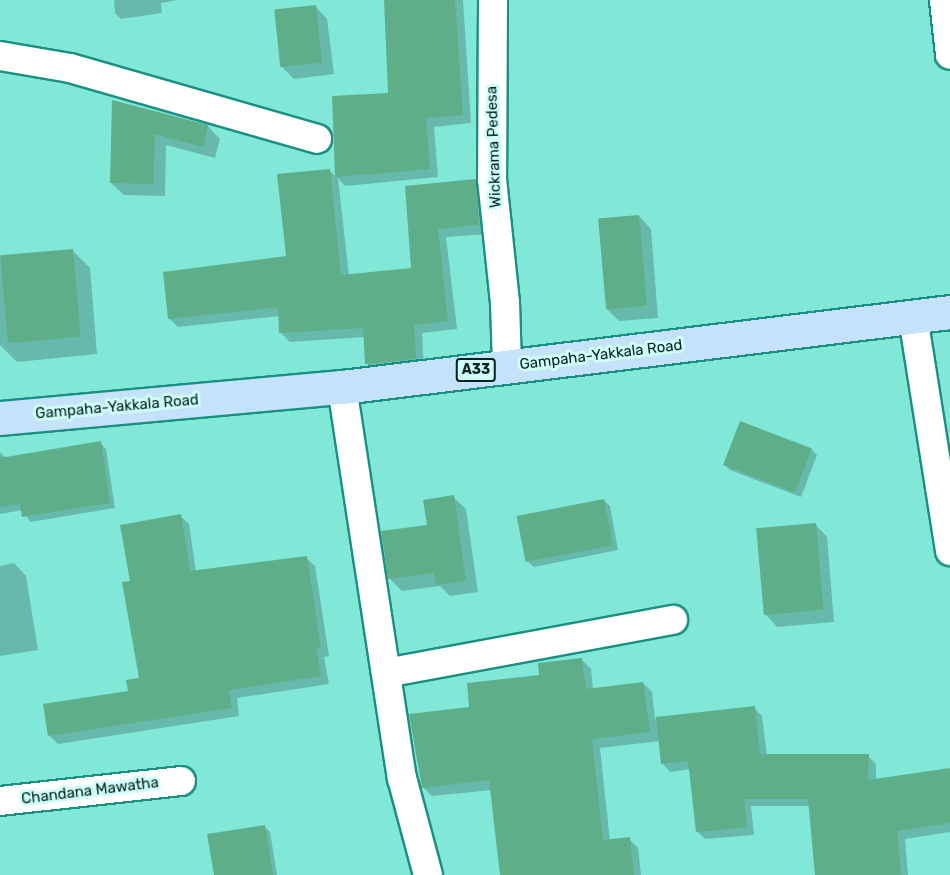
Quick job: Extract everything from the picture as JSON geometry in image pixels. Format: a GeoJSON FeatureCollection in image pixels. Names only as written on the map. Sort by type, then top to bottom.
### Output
{"type":"FeatureCollection","features":[{"type":"Feature","properties":{"kind":"highway","name":"Gampaha-Yakkala Road"},"geometry":{"type":"LineString","coordinates":[[0,417],[342,387],[950,312]]}},
{"type":"Feature","properties":{"kind":"street","name":"Wickrama Pedesa"},"geometry":{"type":"LineString","coordinates":[[493,0],[492,179],[506,302],[507,366]]}},
{"type":"Feature","properties":{"kind":"street"},"geometry":{"type":"LineString","coordinates":[[945,0],[950,55]]}},
{"type":"Feature","properties":{"kind":"street"},"geometry":{"type":"LineString","coordinates":[[0,56],[70,68],[317,139]]}},
{"type":"Feature","properties":{"kind":"street"},"geometry":{"type":"LineString","coordinates":[[913,317],[950,551]]}},
{"type":"Feature","properties":{"kind":"street"},"geometry":{"type":"LineString","coordinates":[[342,387],[402,777],[428,875]]}},
{"type":"Feature","properties":{"kind":"street"},"geometry":{"type":"LineString","coordinates":[[386,673],[673,620]]}},
{"type":"Feature","properties":{"kind":"street","name":"Chandana Mawatha"},"geometry":{"type":"LineString","coordinates":[[0,801],[181,781]]}},
{"type":"Feature","properties":{"kind":"building"},"geometry":{"type":"Polygon","coordinates":[[[384,0],[455,0],[463,115],[426,118],[430,169],[335,177],[332,96],[388,93],[384,0]]]}},
{"type":"Feature","properties":{"kind":"building"},"geometry":{"type":"Polygon","coordinates":[[[316,5],[322,63],[280,67],[274,9],[316,5]]]}},
{"type":"Feature","properties":{"kind":"building"},"geometry":{"type":"Polygon","coordinates":[[[112,100],[208,125],[203,147],[155,134],[153,184],[110,183],[112,100]]]}},
{"type":"Feature","properties":{"kind":"building"},"geometry":{"type":"Polygon","coordinates":[[[330,169],[341,275],[411,268],[405,186],[476,179],[479,225],[438,229],[448,321],[414,325],[416,359],[365,364],[363,328],[279,333],[278,307],[168,319],[163,272],[286,256],[277,174],[330,169]]]}},
{"type":"Feature","properties":{"kind":"building"},"geometry":{"type":"Polygon","coordinates":[[[639,215],[647,306],[606,309],[598,219],[639,215]]]}},
{"type":"Feature","properties":{"kind":"building"},"geometry":{"type":"Polygon","coordinates":[[[73,249],[81,337],[8,343],[0,255],[73,249]]]}},
{"type":"Feature","properties":{"kind":"building"},"geometry":{"type":"Polygon","coordinates":[[[740,421],[812,449],[795,492],[723,465],[740,421]]]}},
{"type":"Feature","properties":{"kind":"building"},"geometry":{"type":"Polygon","coordinates":[[[101,441],[110,503],[22,517],[20,504],[0,507],[0,458],[101,441]]]}},
{"type":"Feature","properties":{"kind":"building"},"geometry":{"type":"Polygon","coordinates":[[[454,495],[466,581],[436,585],[434,573],[388,579],[381,531],[427,525],[423,500],[454,495]]]}},
{"type":"Feature","properties":{"kind":"building"},"geometry":{"type":"Polygon","coordinates":[[[604,499],[613,545],[526,562],[517,516],[604,499]]]}},
{"type":"Feature","properties":{"kind":"building"},"geometry":{"type":"Polygon","coordinates":[[[181,514],[190,571],[307,556],[321,648],[316,649],[321,676],[229,690],[232,708],[48,736],[43,704],[128,691],[126,680],[139,678],[122,582],[130,581],[120,525],[181,514]]]}},
{"type":"Feature","properties":{"kind":"building"},"geometry":{"type":"Polygon","coordinates":[[[816,523],[824,610],[764,615],[756,528],[816,523]]]}},
{"type":"Feature","properties":{"kind":"building"},"geometry":{"type":"Polygon","coordinates":[[[582,658],[586,689],[643,682],[650,732],[592,739],[603,840],[630,837],[634,875],[500,875],[489,780],[422,788],[409,714],[469,707],[467,683],[539,675],[538,663],[582,658]]]}},
{"type":"Feature","properties":{"kind":"building"},"geometry":{"type":"Polygon","coordinates":[[[755,706],[760,754],[869,754],[868,780],[950,768],[950,823],[897,831],[901,875],[815,875],[808,799],[744,799],[747,827],[696,832],[688,761],[661,764],[656,717],[755,706]]]}},
{"type":"Feature","properties":{"kind":"building"},"geometry":{"type":"Polygon","coordinates":[[[265,825],[273,875],[214,875],[207,834],[265,825]]]}}]}
